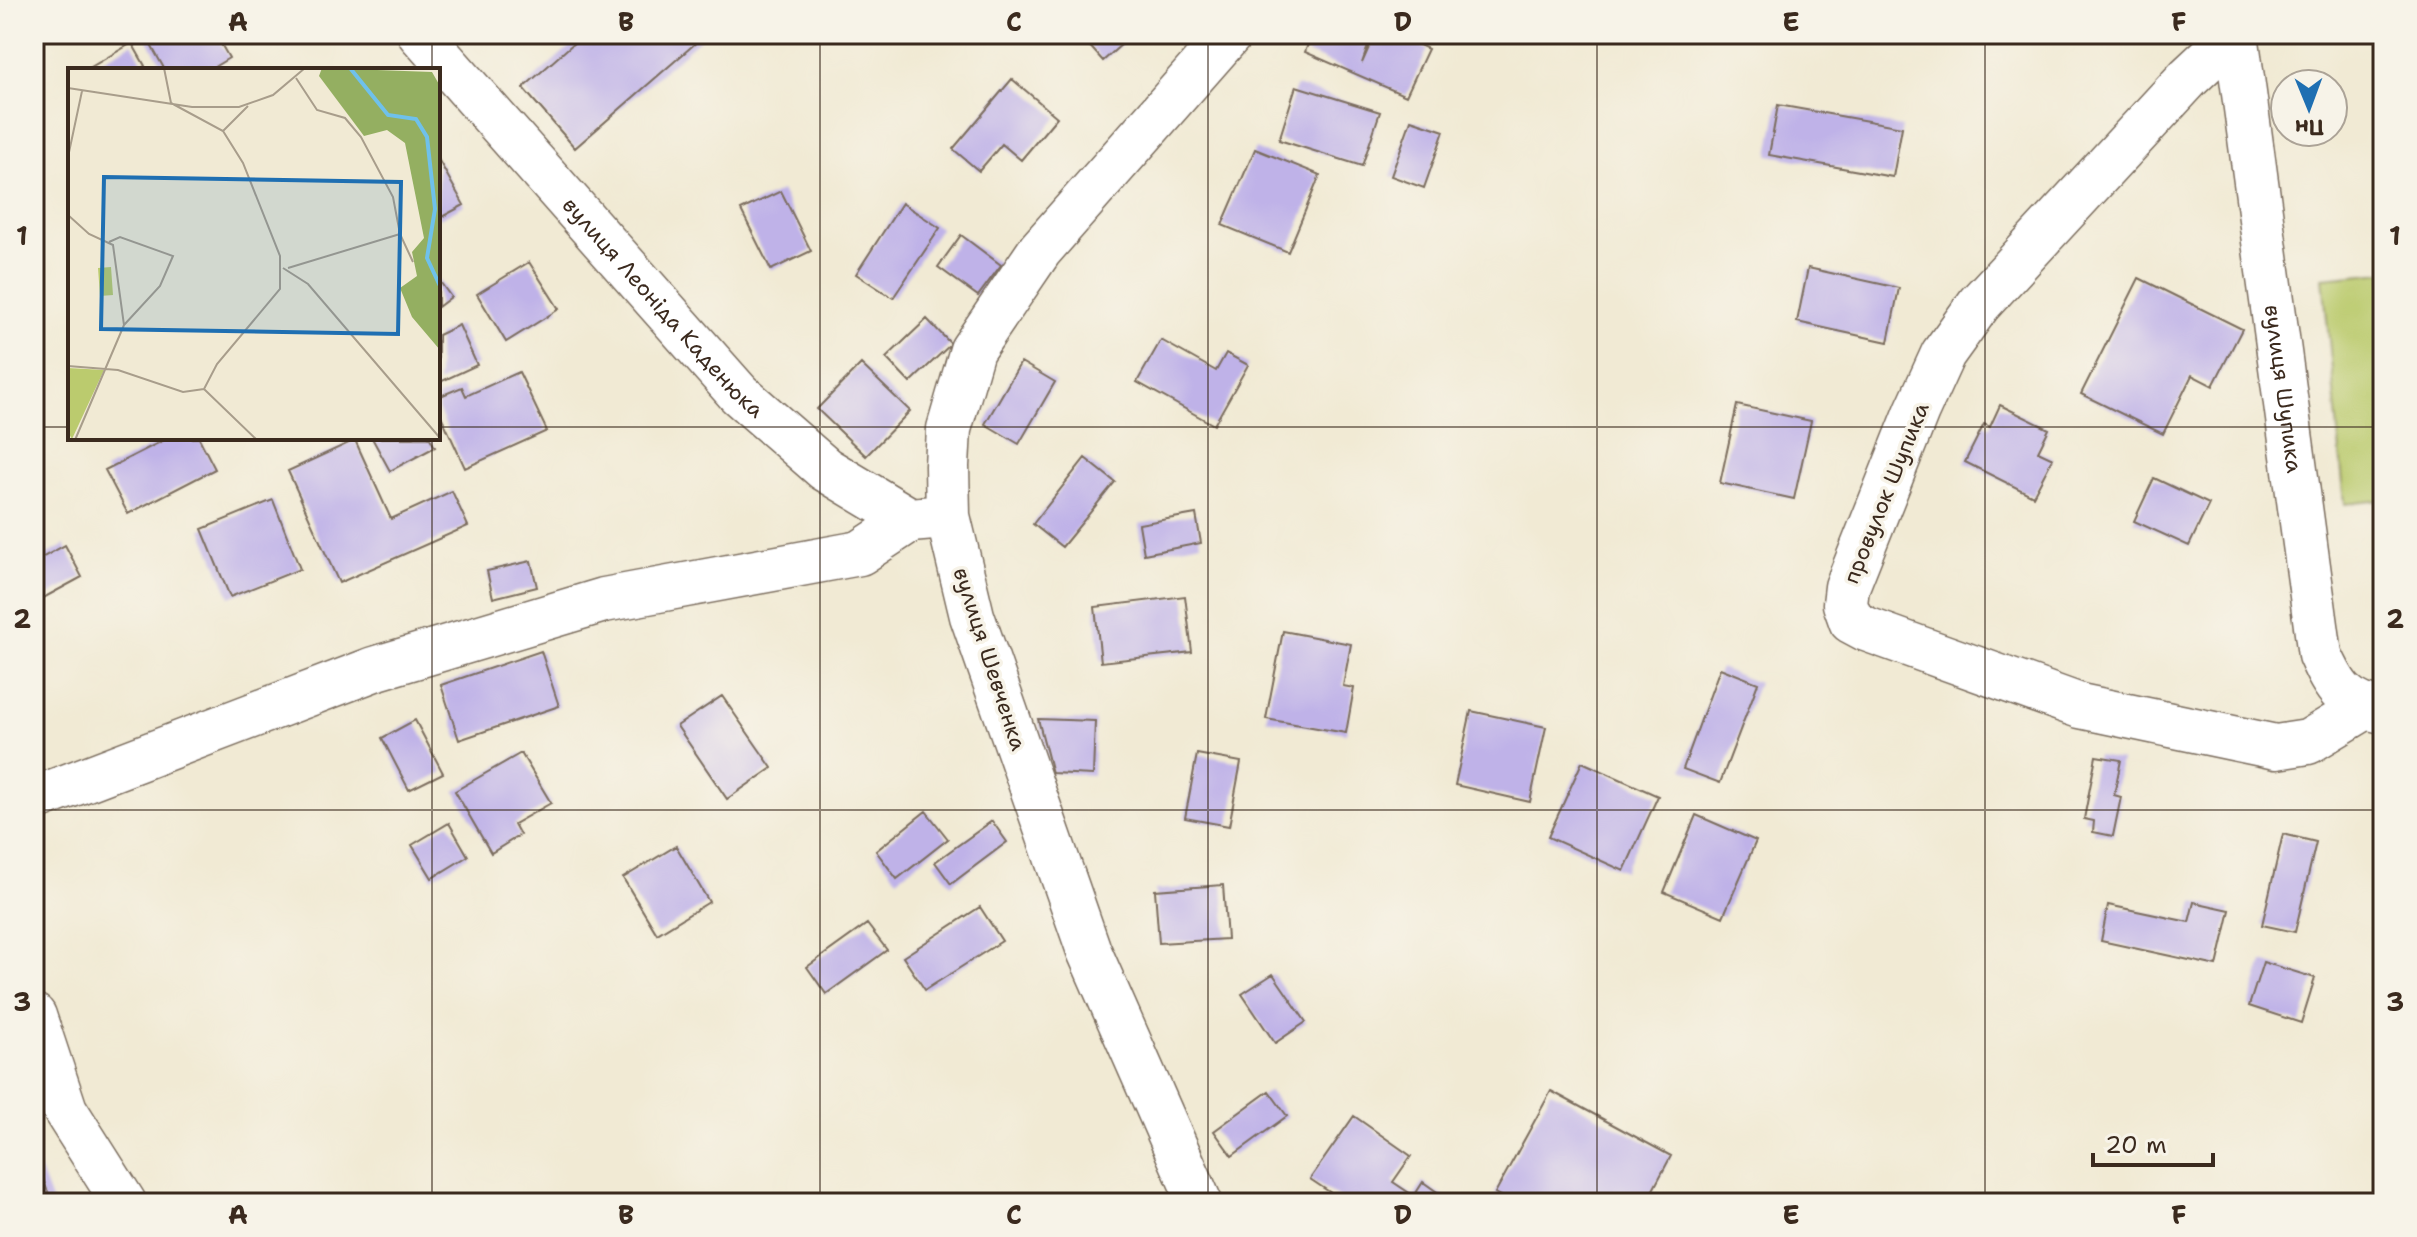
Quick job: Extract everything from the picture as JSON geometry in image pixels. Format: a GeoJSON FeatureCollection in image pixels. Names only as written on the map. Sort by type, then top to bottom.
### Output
{"type":"FeatureCollection","features":[{"type":"Feature","properties":{"kind":"street","name":"вулиця Леоніда Каденюка"},"geometry":{"type":"LineString","coordinates":[[420,34],[739,394],[825,469],[929,518]]}},
{"type":"Feature","properties":{"kind":"street","name":"вулиця Шевченка"},"geometry":{"type":"LineString","coordinates":[[1200,1203],[1089,951],[972,616],[929,518],[949,429],[972,350],[1040,250],[1230,34]]}},
{"type":"Feature","properties":{"kind":"street","name":"вулиця Шупика"},"geometry":{"type":"LineString","coordinates":[[2235,34],[2320,655],[2334,686],[2374,709]]}},
{"type":"Feature","properties":{"kind":"street","name":"провулок Шупика"},"geometry":{"type":"LineString","coordinates":[[2235,34],[2189,77],[1979,304],[1943,354],[1853,572],[1845,604],[1851,621],[1866,629],[2080,706],[2276,747],[2308,742],[2374,709]]}},
{"type":"Feature","properties":{"kind":"street"},"geometry":{"type":"LineString","coordinates":[[34,799],[374,669],[604,600],[860,553],[929,518]]}},
{"type":"Feature","properties":{"kind":"street"},"geometry":{"type":"LineString","coordinates":[[34,1016],[65,1110],[124,1203]]}},
{"type":"Feature","properties":{"kind":"green space"},"geometry":{"type":"Polygon","coordinates":[[[2383,272],[2383,500],[2345,504],[2323,278],[2383,272]]]}},
{"type":"Feature","properties":{"kind":"building"},"geometry":{"type":"Polygon","coordinates":[[[159,34],[239,34],[221,44],[229,58],[212,68],[164,68],[148,40],[159,34]]]}},
{"type":"Feature","properties":{"kind":"building"},"geometry":{"type":"Polygon","coordinates":[[[584,34],[706,34],[575,148],[523,88],[584,34]]]}},
{"type":"Feature","properties":{"kind":"building"},"geometry":{"type":"Polygon","coordinates":[[[1079,34],[1133,34],[1103,61],[1079,34]]]}},
{"type":"Feature","properties":{"kind":"building"},"geometry":{"type":"Polygon","coordinates":[[[1312,34],[1345,34],[1369,43],[1362,63],[1375,34],[1396,34],[1428,49],[1406,96],[1305,52],[1312,34]]]}},
{"type":"Feature","properties":{"kind":"building"},"geometry":{"type":"Polygon","coordinates":[[[132,43],[145,66],[142,68],[89,68],[132,43]]]}},
{"type":"Feature","properties":{"kind":"building"},"geometry":{"type":"Polygon","coordinates":[[[1012,79],[1057,117],[1021,160],[1002,144],[979,171],[953,149],[1012,79]]]}},
{"type":"Feature","properties":{"kind":"building"},"geometry":{"type":"Polygon","coordinates":[[[1296,86],[1380,112],[1362,166],[1279,140],[1296,86]]]}},
{"type":"Feature","properties":{"kind":"building"},"geometry":{"type":"Polygon","coordinates":[[[1778,105],[1902,127],[1893,177],[1769,155],[1778,105]]]}},
{"type":"Feature","properties":{"kind":"building"},"geometry":{"type":"Polygon","coordinates":[[[1411,120],[1444,131],[1424,188],[1391,176],[1411,120]]]}},
{"type":"Feature","properties":{"kind":"building"},"geometry":{"type":"Polygon","coordinates":[[[1255,149],[1320,175],[1288,252],[1222,225],[1255,149]]]}},
{"type":"Feature","properties":{"kind":"building"},"geometry":{"type":"Polygon","coordinates":[[[440,163],[464,205],[440,218],[440,163]]]}},
{"type":"Feature","properties":{"kind":"building"},"geometry":{"type":"Polygon","coordinates":[[[781,191],[811,251],[771,270],[741,210],[781,191]]]}},
{"type":"Feature","properties":{"kind":"building"},"geometry":{"type":"Polygon","coordinates":[[[902,203],[940,228],[893,298],[856,274],[902,203]]]}},
{"type":"Feature","properties":{"kind":"building"},"geometry":{"type":"Polygon","coordinates":[[[961,235],[1001,265],[978,296],[938,267],[961,235]]]}},
{"type":"Feature","properties":{"kind":"building"},"geometry":{"type":"Polygon","coordinates":[[[529,262],[559,309],[506,342],[477,294],[529,262]]]}},
{"type":"Feature","properties":{"kind":"building"},"geometry":{"type":"Polygon","coordinates":[[[1808,268],[1899,288],[1888,342],[1797,322],[1808,268]]]}},
{"type":"Feature","properties":{"kind":"building"},"geometry":{"type":"Polygon","coordinates":[[[2139,278],[2242,329],[2213,386],[2192,375],[2163,434],[2081,394],[2139,278]]]}},
{"type":"Feature","properties":{"kind":"building"},"geometry":{"type":"Polygon","coordinates":[[[440,282],[451,297],[440,305],[440,282]]]}},
{"type":"Feature","properties":{"kind":"building"},"geometry":{"type":"Polygon","coordinates":[[[927,319],[951,344],[910,383],[886,358],[927,319]]]}},
{"type":"Feature","properties":{"kind":"building"},"geometry":{"type":"Polygon","coordinates":[[[459,325],[477,365],[440,382],[440,334],[459,325]]]}},
{"type":"Feature","properties":{"kind":"building"},"geometry":{"type":"Polygon","coordinates":[[[1161,340],[1216,371],[1226,353],[1248,365],[1214,425],[1137,382],[1161,340]]]}},
{"type":"Feature","properties":{"kind":"building"},"geometry":{"type":"Polygon","coordinates":[[[1021,362],[1055,382],[1019,444],[985,424],[1021,362]]]}},
{"type":"Feature","properties":{"kind":"building"},"geometry":{"type":"Polygon","coordinates":[[[861,364],[910,411],[866,456],[817,409],[861,364]]]}},
{"type":"Feature","properties":{"kind":"building"},"geometry":{"type":"Polygon","coordinates":[[[519,372],[547,431],[465,468],[440,413],[440,396],[462,387],[466,396],[519,372]]]}},
{"type":"Feature","properties":{"kind":"building"},"geometry":{"type":"Polygon","coordinates":[[[1737,405],[1811,421],[1794,499],[1720,483],[1737,405]]]}},
{"type":"Feature","properties":{"kind":"building"},"geometry":{"type":"Polygon","coordinates":[[[2000,405],[2049,429],[2038,451],[2053,458],[2033,496],[1965,462],[1984,424],[1990,427],[2000,405]]]}},
{"type":"Feature","properties":{"kind":"building"},"geometry":{"type":"Polygon","coordinates":[[[164,440],[200,440],[215,469],[128,514],[105,470],[164,440]]]}},
{"type":"Feature","properties":{"kind":"building"},"geometry":{"type":"Polygon","coordinates":[[[355,440],[391,519],[452,491],[468,526],[339,583],[288,471],[355,440]]]}},
{"type":"Feature","properties":{"kind":"building"},"geometry":{"type":"Polygon","coordinates":[[[373,440],[431,440],[435,447],[390,471],[373,440]]]}},
{"type":"Feature","properties":{"kind":"building"},"geometry":{"type":"Polygon","coordinates":[[[1085,458],[1115,482],[1062,547],[1033,524],[1085,458]]]}},
{"type":"Feature","properties":{"kind":"building"},"geometry":{"type":"Polygon","coordinates":[[[2154,478],[2209,504],[2189,546],[2134,521],[2154,478]]]}},
{"type":"Feature","properties":{"kind":"building"},"geometry":{"type":"Polygon","coordinates":[[[273,500],[300,569],[230,597],[202,529],[273,500]]]}},
{"type":"Feature","properties":{"kind":"building"},"geometry":{"type":"Polygon","coordinates":[[[1196,514],[1201,543],[1144,554],[1139,524],[1196,514]]]}},
{"type":"Feature","properties":{"kind":"building"},"geometry":{"type":"Polygon","coordinates":[[[65,545],[82,577],[34,603],[34,562],[65,545]]]}},
{"type":"Feature","properties":{"kind":"building"},"geometry":{"type":"Polygon","coordinates":[[[531,561],[537,587],[493,598],[487,571],[531,561]]]}},
{"type":"Feature","properties":{"kind":"building"},"geometry":{"type":"Polygon","coordinates":[[[1185,596],[1192,652],[1101,662],[1095,607],[1185,596]]]}},
{"type":"Feature","properties":{"kind":"building"},"geometry":{"type":"Polygon","coordinates":[[[1283,631],[1351,644],[1343,686],[1354,688],[1346,733],[1266,719],[1283,631]]]}},
{"type":"Feature","properties":{"kind":"building"},"geometry":{"type":"Polygon","coordinates":[[[541,651],[559,706],[459,740],[441,685],[541,651]]]}},
{"type":"Feature","properties":{"kind":"building"},"geometry":{"type":"Polygon","coordinates":[[[1720,668],[1758,683],[1720,783],[1683,769],[1720,668]]]}},
{"type":"Feature","properties":{"kind":"building"},"geometry":{"type":"Polygon","coordinates":[[[722,696],[772,768],[727,799],[677,726],[722,696]]]}},
{"type":"Feature","properties":{"kind":"building"},"geometry":{"type":"Polygon","coordinates":[[[1471,711],[1546,727],[1530,802],[1455,785],[1471,711]]]}},
{"type":"Feature","properties":{"kind":"building"},"geometry":{"type":"Polygon","coordinates":[[[1038,719],[1095,721],[1093,775],[1052,773],[1038,719]]]}},
{"type":"Feature","properties":{"kind":"building"},"geometry":{"type":"Polygon","coordinates":[[[415,720],[443,773],[409,790],[382,738],[415,720]]]}},
{"type":"Feature","properties":{"kind":"building"},"geometry":{"type":"Polygon","coordinates":[[[521,753],[551,803],[514,824],[520,835],[491,853],[455,791],[521,753]]]}},
{"type":"Feature","properties":{"kind":"building"},"geometry":{"type":"Polygon","coordinates":[[[1197,754],[1241,762],[1229,826],[1185,818],[1197,754]]]}},
{"type":"Feature","properties":{"kind":"building"},"geometry":{"type":"Polygon","coordinates":[[[2096,756],[2121,760],[2114,795],[2121,797],[2113,836],[2093,832],[2094,821],[2084,819],[2096,756]]]}},
{"type":"Feature","properties":{"kind":"building"},"geometry":{"type":"Polygon","coordinates":[[[1582,762],[1658,796],[1624,871],[1548,837],[1582,762]]]}},
{"type":"Feature","properties":{"kind":"building"},"geometry":{"type":"Polygon","coordinates":[[[926,811],[948,839],[897,879],[876,851],[926,811]]]}},
{"type":"Feature","properties":{"kind":"building"},"geometry":{"type":"Polygon","coordinates":[[[1696,815],[1756,841],[1723,917],[1664,892],[1696,815]]]}},
{"type":"Feature","properties":{"kind":"building"},"geometry":{"type":"Polygon","coordinates":[[[992,821],[1007,842],[951,884],[935,862],[992,821]]]}},
{"type":"Feature","properties":{"kind":"building"},"geometry":{"type":"Polygon","coordinates":[[[449,823],[468,856],[432,878],[412,845],[449,823]]]}},
{"type":"Feature","properties":{"kind":"building"},"geometry":{"type":"Polygon","coordinates":[[[2283,834],[2316,842],[2295,932],[2262,925],[2283,834]]]}},
{"type":"Feature","properties":{"kind":"building"},"geometry":{"type":"Polygon","coordinates":[[[676,846],[709,902],[657,934],[623,878],[676,846]]]}},
{"type":"Feature","properties":{"kind":"building"},"geometry":{"type":"Polygon","coordinates":[[[1223,885],[1227,939],[1159,943],[1155,890],[1223,885]]]}},
{"type":"Feature","properties":{"kind":"building"},"geometry":{"type":"Polygon","coordinates":[[[2194,902],[2230,910],[2217,966],[2101,941],[2108,905],[2189,922],[2194,902]]]}},
{"type":"Feature","properties":{"kind":"building"},"geometry":{"type":"Polygon","coordinates":[[[980,907],[1002,941],[925,990],[903,957],[980,907]]]}},
{"type":"Feature","properties":{"kind":"building"},"geometry":{"type":"Polygon","coordinates":[[[867,924],[887,950],[826,994],[807,967],[867,924]]]}},
{"type":"Feature","properties":{"kind":"building"},"geometry":{"type":"Polygon","coordinates":[[[2263,962],[2315,978],[2301,1023],[2249,1006],[2263,962]]]}},
{"type":"Feature","properties":{"kind":"building"},"geometry":{"type":"Polygon","coordinates":[[[1273,974],[1306,1022],[1275,1043],[1242,994],[1273,974]]]}},
{"type":"Feature","properties":{"kind":"building"},"geometry":{"type":"Polygon","coordinates":[[[1269,1091],[1287,1116],[1232,1156],[1214,1131],[1269,1091]]]}},
{"type":"Feature","properties":{"kind":"building"},"geometry":{"type":"Polygon","coordinates":[[[1551,1091],[1671,1156],[1646,1203],[1514,1203],[1495,1193],[1551,1091]]]}},
{"type":"Feature","properties":{"kind":"building"},"geometry":{"type":"Polygon","coordinates":[[[1354,1116],[1411,1156],[1393,1182],[1414,1196],[1423,1182],[1447,1199],[1445,1203],[1346,1203],[1310,1179],[1354,1116]]]}},
{"type":"Feature","properties":{"kind":"building"},"geometry":{"type":"Polygon","coordinates":[[[34,1155],[52,1203],[34,1203],[34,1155]]]}}]}
